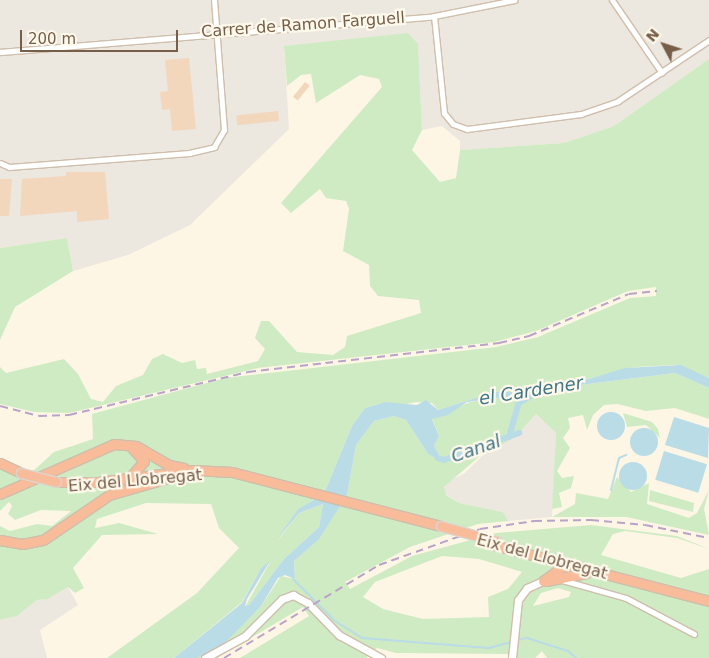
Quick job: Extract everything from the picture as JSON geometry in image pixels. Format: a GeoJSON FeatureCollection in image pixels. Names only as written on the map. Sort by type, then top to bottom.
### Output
{"type":"FeatureCollection","features":[{"type":"Feature","properties":{"kind":"highway"},"geometry":{"type":"LineString","coordinates":[[0,494],[10,492],[114,444],[126,445],[168,465],[209,470]]}},
{"type":"Feature","properties":{"kind":"highway"},"geometry":{"type":"LineString","coordinates":[[98,482],[141,470],[142,457],[126,445]]}},
{"type":"Feature","properties":{"kind":"highway"},"geometry":{"type":"LineString","coordinates":[[0,463],[19,475]]}},
{"type":"Feature","properties":{"kind":"highway"},"geometry":{"type":"LineString","coordinates":[[0,468],[19,475],[53,483]]}},
{"type":"Feature","properties":{"kind":"highway","name":"Eix del Llobregat"},"geometry":{"type":"LineString","coordinates":[[53,483],[98,482],[209,470],[250,478],[377,511],[486,543],[709,596]]}},
{"type":"Feature","properties":{"kind":"highway","name":"Eix del Llobregat"},"geometry":{"type":"LineString","coordinates":[[53,483],[84,487],[210,474],[250,478]]}},
{"type":"Feature","properties":{"kind":"highway"},"geometry":{"type":"LineString","coordinates":[[0,540],[22,544],[43,540],[110,495],[173,477]]}},
{"type":"Feature","properties":{"kind":"highway"},"geometry":{"type":"LineString","coordinates":[[0,500],[10,492]]}},
{"type":"Feature","properties":{"kind":"highway","name":"Eix del Llobregat"},"geometry":{"type":"LineString","coordinates":[[438,528],[496,541],[548,557]]}},
{"type":"Feature","properties":{"kind":"highway"},"geometry":{"type":"LineString","coordinates":[[548,557],[566,564],[596,569]]}},
{"type":"Feature","properties":{"kind":"highway"},"geometry":{"type":"LineString","coordinates":[[545,579],[551,565],[548,557]]}},
{"type":"Feature","properties":{"kind":"highway"},"geometry":{"type":"LineString","coordinates":[[561,578],[566,564]]}},
{"type":"Feature","properties":{"kind":"highway"},"geometry":{"type":"LineString","coordinates":[[545,579],[566,564]]}},
{"type":"Feature","properties":{"kind":"highway"},"geometry":{"type":"LineString","coordinates":[[545,579],[561,578],[596,569]]}},
{"type":"Feature","properties":{"kind":"highway","name":"Eix del Llobregat"},"geometry":{"type":"LineString","coordinates":[[596,569],[709,600]]}},
{"type":"Feature","properties":{"kind":"street"},"geometry":{"type":"LineString","coordinates":[[0,163],[9,167],[189,153],[214,147],[224,130],[214,0]]}},
{"type":"Feature","properties":{"kind":"street","name":"Carrer de Ramon Farguell"},"geometry":{"type":"LineString","coordinates":[[0,52],[216,31],[434,16],[514,0]]}},
{"type":"Feature","properties":{"kind":"street"},"geometry":{"type":"LineString","coordinates":[[612,0],[662,73]]}},
{"type":"Feature","properties":{"kind":"street"},"geometry":{"type":"LineString","coordinates":[[434,16],[444,114],[453,124],[467,128],[581,114],[618,101],[709,40]]}},
{"type":"Feature","properties":{"kind":"street"},"geometry":{"type":"LineString","coordinates":[[561,578],[626,598],[694,634]]}},
{"type":"Feature","properties":{"kind":"street"},"geometry":{"type":"LineString","coordinates":[[512,658],[514,616],[520,595],[545,579]]}},
{"type":"Feature","properties":{"kind":"street"},"geometry":{"type":"LineString","coordinates":[[205,658],[245,636],[282,599],[293,596],[308,603],[339,636],[381,658]]}},
{"type":"Feature","properties":{"kind":"shaded area"},"geometry":{"type":"Polygon","coordinates":[[[0,0],[709,0],[709,59],[614,126],[564,143],[460,150],[460,141],[442,126],[422,130],[418,44],[284,46],[289,129],[190,225],[128,255],[73,271],[67,238],[0,248],[0,0]]]}},
{"type":"Feature","properties":{"kind":"shaded area"},"geometry":{"type":"Polygon","coordinates":[[[536,414],[556,433],[552,517],[508,521],[503,512],[459,503],[444,493],[445,483],[465,473],[488,450],[514,438],[536,414]]]}},
{"type":"Feature","properties":{"kind":"shaded area"},"geometry":{"type":"Polygon","coordinates":[[[68,587],[78,605],[40,630],[47,658],[0,658],[0,620],[17,616],[37,600],[48,599],[68,587]]]}},
{"type":"Feature","properties":{"kind":"green space"},"geometry":{"type":"Polygon","coordinates":[[[408,33],[418,44],[422,130],[412,150],[440,182],[456,178],[460,150],[564,143],[614,126],[709,59],[709,378],[675,365],[635,367],[589,379],[537,384],[521,393],[494,392],[438,410],[432,403],[416,402],[397,406],[381,403],[365,408],[352,426],[324,494],[298,509],[277,541],[299,513],[323,504],[319,527],[284,559],[249,605],[245,607],[270,562],[261,568],[242,602],[174,658],[107,658],[197,593],[239,548],[219,528],[211,504],[146,503],[97,519],[95,528],[119,523],[158,534],[102,535],[73,568],[84,588],[75,593],[68,587],[48,599],[37,600],[17,616],[0,620],[0,526],[10,531],[37,524],[52,526],[71,511],[41,510],[15,520],[8,514],[12,506],[9,502],[0,511],[0,460],[32,472],[54,452],[93,439],[92,414],[225,378],[496,347],[538,337],[630,298],[656,296],[656,287],[628,291],[536,331],[494,342],[258,368],[69,413],[34,412],[0,404],[0,367],[6,373],[64,359],[78,374],[91,399],[103,402],[116,386],[143,375],[152,359],[163,354],[182,363],[195,360],[197,369],[206,368],[207,374],[258,361],[265,349],[255,338],[261,321],[269,321],[297,352],[333,355],[345,347],[347,336],[421,313],[419,300],[378,296],[370,286],[369,265],[343,251],[349,209],[346,201],[326,198],[320,189],[291,213],[281,203],[382,87],[379,79],[360,75],[316,103],[311,74],[301,75],[287,86],[284,46],[408,33]]]}},
{"type":"Feature","properties":{"kind":"green space"},"geometry":{"type":"Polygon","coordinates":[[[67,238],[73,271],[15,307],[0,340],[0,248],[67,238]]]}},
{"type":"Feature","properties":{"kind":"green space"},"geometry":{"type":"Polygon","coordinates":[[[675,373],[709,388],[709,419],[675,408],[646,411],[617,404],[604,405],[593,415],[587,430],[583,415],[568,418],[570,428],[563,438],[570,448],[557,471],[562,478],[574,476],[571,488],[559,493],[562,507],[552,509],[556,433],[536,414],[514,438],[481,455],[444,487],[446,495],[459,503],[503,512],[508,521],[478,524],[410,547],[345,582],[350,589],[412,556],[496,533],[591,525],[677,536],[709,549],[677,538],[625,531],[613,534],[601,555],[681,578],[709,569],[709,658],[547,658],[542,651],[535,658],[511,658],[507,654],[396,653],[377,648],[366,658],[240,658],[309,616],[303,607],[217,658],[197,658],[229,638],[261,606],[281,576],[295,579],[294,561],[315,542],[347,495],[356,445],[374,421],[394,416],[406,420],[428,454],[444,463],[434,446],[439,436],[432,418],[470,402],[514,396],[524,402],[549,389],[675,373]],[[442,556],[375,582],[363,597],[383,609],[423,619],[489,617],[488,597],[508,589],[522,572],[479,559],[442,556]],[[558,588],[541,593],[533,606],[569,597],[571,592],[558,588]]]}},
{"type":"Feature","properties":{"kind":"green space"},"geometry":{"type":"Polygon","coordinates":[[[623,413],[652,422],[658,429],[660,438],[646,425],[627,427],[623,413]]]}},
{"type":"Feature","properties":{"kind":"green space"},"geometry":{"type":"Polygon","coordinates":[[[617,477],[631,492],[649,483],[647,504],[689,518],[697,513],[709,490],[704,509],[709,535],[626,517],[552,517],[575,504],[576,493],[608,499],[617,477]]]}},
{"type":"Feature","properties":{"kind":"green space"},"geometry":{"type":"Polygon","coordinates":[[[650,490],[694,503],[693,512],[649,501],[650,490]]]}},
{"type":"Feature","properties":{"kind":"water","name":"el Cardener"},"geometry":{"type":"Polygon","coordinates":[[[681,365],[709,378],[709,388],[675,373],[549,389],[521,405],[514,396],[467,402],[448,415],[432,419],[439,436],[434,446],[444,463],[428,454],[406,420],[394,416],[374,421],[356,445],[347,495],[319,539],[294,561],[295,579],[285,575],[278,578],[261,606],[224,644],[197,658],[174,658],[242,603],[261,568],[270,561],[247,599],[245,606],[249,605],[284,559],[319,527],[323,504],[299,513],[276,541],[298,509],[324,494],[352,426],[365,408],[385,402],[417,405],[426,400],[438,410],[494,392],[521,392],[537,384],[589,379],[625,368],[681,365]]]}},
{"type":"Feature","properties":{"kind":"water"},"geometry":{"type":"Polygon","coordinates":[[[611,412],[621,416],[625,426],[621,436],[611,440],[601,436],[597,426],[601,416],[611,412]]]}},
{"type":"Feature","properties":{"kind":"water"},"geometry":{"type":"Polygon","coordinates":[[[674,417],[709,428],[708,458],[665,445],[674,417]]]}},
{"type":"Feature","properties":{"kind":"water"},"geometry":{"type":"Polygon","coordinates":[[[644,428],[654,432],[658,442],[654,452],[644,456],[634,452],[630,442],[634,432],[644,428]]]}},
{"type":"Feature","properties":{"kind":"water"},"geometry":{"type":"Polygon","coordinates":[[[664,451],[707,464],[698,493],[655,480],[664,451]]]}},
{"type":"Feature","properties":{"kind":"water"},"geometry":{"type":"Polygon","coordinates":[[[633,462],[643,466],[647,476],[643,486],[633,490],[623,486],[619,476],[623,466],[633,462]]]}},
{"type":"Feature","properties":{"kind":"building"},"geometry":{"type":"Polygon","coordinates":[[[189,58],[196,129],[172,131],[170,109],[162,110],[160,92],[168,91],[165,60],[189,58]]]}},
{"type":"Feature","properties":{"kind":"building"},"geometry":{"type":"Polygon","coordinates":[[[305,82],[310,86],[298,101],[293,97],[305,82]]]}},
{"type":"Feature","properties":{"kind":"building"},"geometry":{"type":"Polygon","coordinates":[[[278,111],[279,121],[237,125],[236,115],[278,111]]]}},
{"type":"Feature","properties":{"kind":"building"},"geometry":{"type":"Polygon","coordinates":[[[66,172],[105,172],[109,219],[77,222],[77,211],[20,216],[22,179],[66,176],[66,172]]]}},
{"type":"Feature","properties":{"kind":"building"},"geometry":{"type":"Polygon","coordinates":[[[0,179],[12,179],[9,216],[0,216],[0,179]]]}},
{"type":"Feature","properties":{"kind":"waterway","name":"Canal"},"geometry":{"type":"LineString","coordinates":[[509,437],[520,399]]}},
{"type":"Feature","properties":{"kind":"waterway","name":"Canal"},"geometry":{"type":"LineString","coordinates":[[438,458],[444,460],[519,433]]}},
{"type":"Feature","properties":{"kind":"waterway"},"geometry":{"type":"LineString","coordinates":[[611,490],[619,458],[626,455]]}},
{"type":"Feature","properties":{"kind":"waterway"},"geometry":{"type":"LineString","coordinates":[[293,579],[335,621],[362,638],[489,648],[527,638],[568,651],[576,658]]}},
{"type":"Feature","properties":{"kind":"railway"},"geometry":{"type":"LineString","coordinates":[[0,406],[39,416],[69,415],[248,372],[499,343],[529,336],[629,294],[657,291]]}},
{"type":"Feature","properties":{"kind":"railway"},"geometry":{"type":"LineString","coordinates":[[224,658],[379,565],[480,529],[534,521],[591,520],[645,525],[709,538]]}}]}
